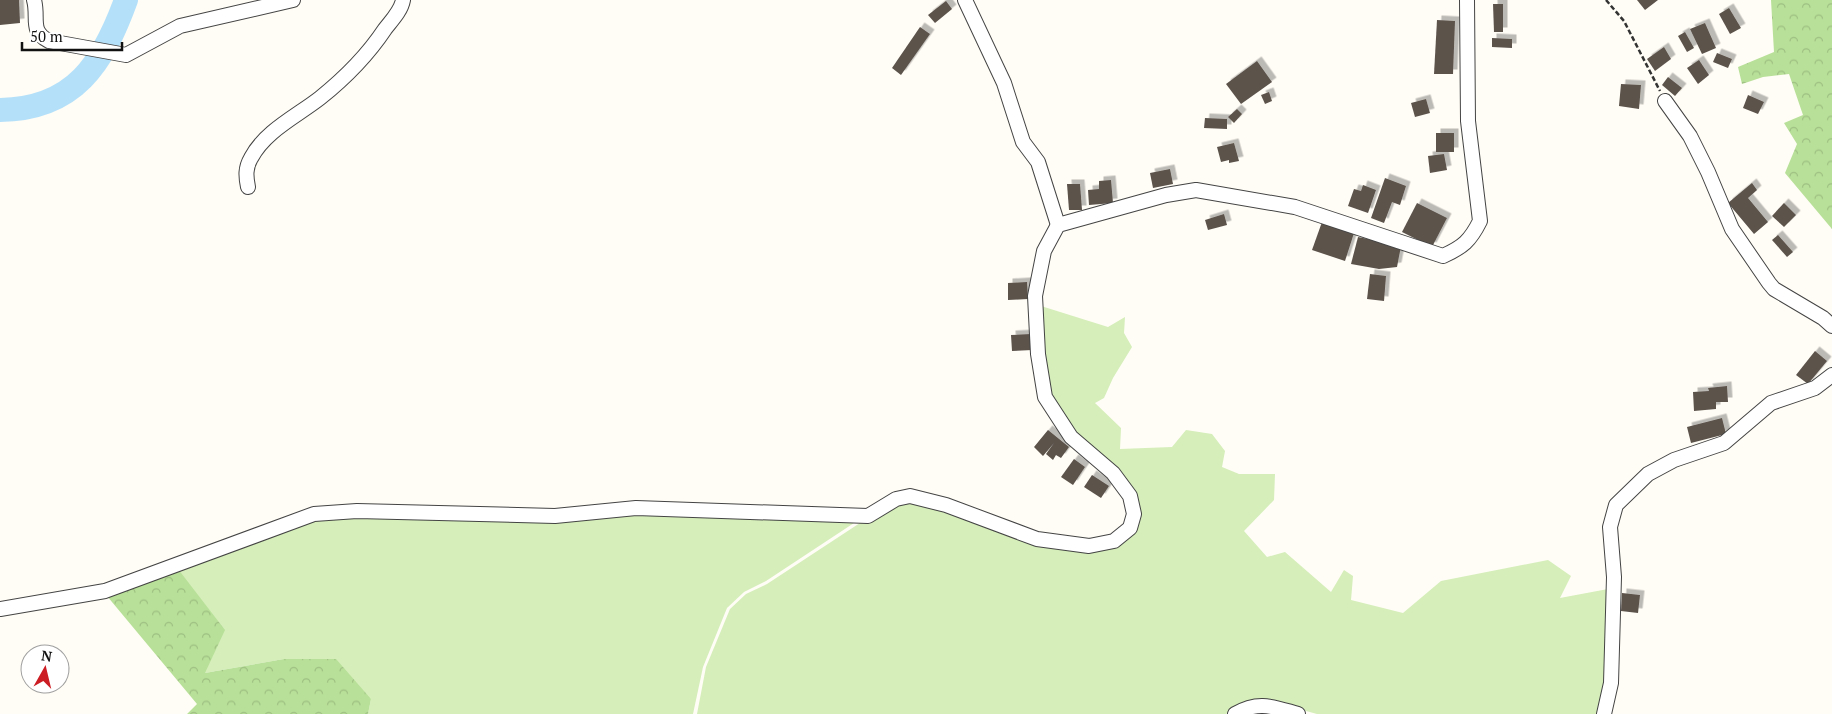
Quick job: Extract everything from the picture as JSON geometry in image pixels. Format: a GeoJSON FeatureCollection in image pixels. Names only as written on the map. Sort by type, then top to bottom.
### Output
{"type":"FeatureCollection","features":[{"type":"Feature","properties":{"kind":"street"},"geometry":{"type":"LineString","coordinates":[[34,0],[36,28],[39,36],[49,41],[126,55],[180,26],[293,0]]}},
{"type":"Feature","properties":{"kind":"street"},"geometry":{"type":"LineString","coordinates":[[248,187],[245,173],[251,158],[261,145],[292,117],[319,99],[366,57],[397,14],[403,0]]}},
{"type":"Feature","properties":{"kind":"street"},"geometry":{"type":"LineString","coordinates":[[0,609],[105,591],[314,514],[340,512],[555,516],[636,508],[868,516],[896,499],[910,496],[946,505],[1037,539],[1088,546],[1114,542],[1130,528],[1134,514],[1130,496],[1113,472],[1071,437],[1045,397],[1038,354],[1035,296],[1044,251],[1058,225],[1038,162],[1023,142],[1004,84],[965,0]]}},
{"type":"Feature","properties":{"kind":"street"},"geometry":{"type":"LineString","coordinates":[[1058,225],[1166,195],[1196,190],[1295,207],[1443,256],[1462,247],[1473,235],[1480,221],[1468,121],[1467,0]]}},
{"type":"Feature","properties":{"kind":"street"},"geometry":{"type":"LineString","coordinates":[[1665,101],[1690,136],[1708,172],[1732,229],[1769,283],[1832,326]]}},
{"type":"Feature","properties":{"kind":"street"},"geometry":{"type":"LineString","coordinates":[[1604,714],[1611,682],[1614,577],[1610,527],[1616,504],[1648,474],[1674,460],[1724,443],[1771,403],[1815,388],[1832,375]]}},
{"type":"Feature","properties":{"kind":"street"},"geometry":{"type":"LineString","coordinates":[[1235,714],[1248,706],[1269,706],[1298,714]]}},
{"type":"Feature","properties":{"kind":"path"},"geometry":{"type":"LineString","coordinates":[[1606,0],[1624,21],[1665,101]]}},
{"type":"Feature","properties":{"kind":"green space"},"geometry":{"type":"Polygon","coordinates":[[[1771,0],[1832,0],[1832,229],[1785,173],[1797,144],[1784,123],[1803,115],[1789,74],[1763,77],[1742,84],[1738,67],[1774,52],[1771,0]]]}},
{"type":"Feature","properties":{"kind":"green space"},"geometry":{"type":"Polygon","coordinates":[[[1041,306],[1108,327],[1125,317],[1124,333],[1132,347],[1113,378],[1104,398],[1095,403],[1121,428],[1120,449],[1172,447],[1186,430],[1212,434],[1225,451],[1222,467],[1239,474],[1275,474],[1274,500],[1244,531],[1267,557],[1285,552],[1331,592],[1344,570],[1353,576],[1351,600],[1403,613],[1441,581],[1548,560],[1571,576],[1560,598],[1608,589],[1606,682],[1598,714],[1317,714],[1270,701],[1248,701],[1226,714],[697,714],[706,667],[730,609],[746,594],[767,584],[863,521],[898,504],[911,501],[1089,551],[1139,514],[1074,434],[1050,395],[1043,352],[1041,306]]]}},
{"type":"Feature","properties":{"kind":"green space"},"geometry":{"type":"Polygon","coordinates":[[[636,513],[857,521],[766,581],[744,592],[727,608],[703,667],[693,714],[368,714],[371,699],[284,659],[205,673],[178,569],[315,519],[360,516],[636,513]]]}},
{"type":"Feature","properties":{"kind":"green space"},"geometry":{"type":"Polygon","coordinates":[[[178,569],[225,630],[205,673],[284,659],[336,659],[371,699],[368,714],[187,714],[197,704],[107,596],[178,569]]]}},
{"type":"Feature","properties":{"kind":"building"},"geometry":{"type":"Polygon","coordinates":[[[0,0],[19,0],[20,23],[0,25],[0,0]]]}},
{"type":"Feature","properties":{"kind":"building"},"geometry":{"type":"Polygon","coordinates":[[[1637,0],[1658,0],[1645,10],[1637,0]]]}},
{"type":"Feature","properties":{"kind":"building"},"geometry":{"type":"Polygon","coordinates":[[[946,1],[952,9],[935,23],[928,15],[946,1]]]}},
{"type":"Feature","properties":{"kind":"building"},"geometry":{"type":"Polygon","coordinates":[[[1493,4],[1503,4],[1503,32],[1494,32],[1493,4]]]}},
{"type":"Feature","properties":{"kind":"building"},"geometry":{"type":"Polygon","coordinates":[[[1729,8],[1741,28],[1730,34],[1719,14],[1729,8]]]}},
{"type":"Feature","properties":{"kind":"building"},"geometry":{"type":"Polygon","coordinates":[[[1437,20],[1455,21],[1453,74],[1434,74],[1437,20]]]}},
{"type":"Feature","properties":{"kind":"building"},"geometry":{"type":"Polygon","coordinates":[[[1705,23],[1716,48],[1702,54],[1690,29],[1705,23]]]}},
{"type":"Feature","properties":{"kind":"building"},"geometry":{"type":"Polygon","coordinates":[[[920,27],[930,34],[901,75],[892,68],[920,27]]]}},
{"type":"Feature","properties":{"kind":"building"},"geometry":{"type":"Polygon","coordinates":[[[1685,32],[1694,48],[1687,52],[1678,36],[1685,32]]]}},
{"type":"Feature","properties":{"kind":"building"},"geometry":{"type":"Polygon","coordinates":[[[1492,38],[1512,39],[1512,48],[1492,47],[1492,38]]]}},
{"type":"Feature","properties":{"kind":"building"},"geometry":{"type":"Polygon","coordinates":[[[1664,47],[1671,59],[1655,71],[1647,59],[1664,47]]]}},
{"type":"Feature","properties":{"kind":"building"},"geometry":{"type":"Polygon","coordinates":[[[1717,53],[1732,59],[1728,68],[1713,62],[1717,53]]]}},
{"type":"Feature","properties":{"kind":"building"},"geometry":{"type":"Polygon","coordinates":[[[1699,60],[1709,75],[1698,84],[1687,68],[1699,60]]]}},
{"type":"Feature","properties":{"kind":"building"},"geometry":{"type":"Polygon","coordinates":[[[1257,61],[1272,82],[1241,104],[1226,84],[1257,61]]]}},
{"type":"Feature","properties":{"kind":"building"},"geometry":{"type":"Polygon","coordinates":[[[1668,77],[1682,88],[1675,96],[1662,85],[1668,77]]]}},
{"type":"Feature","properties":{"kind":"building"},"geometry":{"type":"Polygon","coordinates":[[[1621,84],[1641,85],[1639,109],[1619,106],[1621,84]]]}},
{"type":"Feature","properties":{"kind":"building"},"geometry":{"type":"Polygon","coordinates":[[[1269,92],[1272,101],[1265,104],[1261,95],[1269,92]]]}},
{"type":"Feature","properties":{"kind":"building"},"geometry":{"type":"Polygon","coordinates":[[[1748,95],[1764,102],[1758,114],[1743,108],[1748,95]]]}},
{"type":"Feature","properties":{"kind":"building"},"geometry":{"type":"Polygon","coordinates":[[[1426,99],[1430,113],[1415,117],[1411,103],[1426,99]]]}},
{"type":"Feature","properties":{"kind":"building"},"geometry":{"type":"Polygon","coordinates":[[[1237,109],[1242,114],[1234,123],[1228,117],[1237,109]]]}},
{"type":"Feature","properties":{"kind":"building"},"geometry":{"type":"Polygon","coordinates":[[[1205,118],[1227,119],[1227,129],[1204,128],[1205,118]]]}},
{"type":"Feature","properties":{"kind":"building"},"geometry":{"type":"Polygon","coordinates":[[[1436,133],[1454,133],[1454,152],[1436,152],[1436,133]]]}},
{"type":"Feature","properties":{"kind":"building"},"geometry":{"type":"Polygon","coordinates":[[[1234,143],[1239,161],[1229,163],[1229,160],[1221,162],[1217,147],[1234,143]]]}},
{"type":"Feature","properties":{"kind":"building"},"geometry":{"type":"Polygon","coordinates":[[[1444,154],[1447,170],[1430,173],[1428,156],[1444,154]]]}},
{"type":"Feature","properties":{"kind":"building"},"geometry":{"type":"Polygon","coordinates":[[[1170,169],[1173,184],[1153,188],[1150,173],[1170,169]]]}},
{"type":"Feature","properties":{"kind":"building"},"geometry":{"type":"Polygon","coordinates":[[[1385,178],[1406,186],[1400,205],[1392,202],[1384,223],[1371,218],[1385,178]]]}},
{"type":"Feature","properties":{"kind":"building"},"geometry":{"type":"Polygon","coordinates":[[[1111,180],[1113,203],[1089,205],[1088,190],[1099,189],[1099,181],[1111,180]]]}},
{"type":"Feature","properties":{"kind":"building"},"geometry":{"type":"Polygon","coordinates":[[[1752,183],[1757,190],[1748,198],[1768,222],[1754,234],[1728,203],[1752,183]]]}},
{"type":"Feature","properties":{"kind":"building"},"geometry":{"type":"Polygon","coordinates":[[[1067,184],[1080,184],[1082,210],[1069,210],[1067,184]]]}},
{"type":"Feature","properties":{"kind":"building"},"geometry":{"type":"Polygon","coordinates":[[[1363,185],[1376,190],[1368,213],[1348,206],[1354,189],[1361,191],[1363,185]]]}},
{"type":"Feature","properties":{"kind":"building"},"geometry":{"type":"Polygon","coordinates":[[[1417,203],[1447,218],[1432,247],[1402,232],[1417,203]]]}},
{"type":"Feature","properties":{"kind":"building"},"geometry":{"type":"Polygon","coordinates":[[[1784,203],[1796,215],[1784,227],[1772,216],[1784,203]]]}},
{"type":"Feature","properties":{"kind":"building"},"geometry":{"type":"Polygon","coordinates":[[[1224,214],[1227,225],[1208,230],[1205,220],[1224,214]]]}},
{"type":"Feature","properties":{"kind":"building"},"geometry":{"type":"Polygon","coordinates":[[[1322,222],[1354,233],[1345,261],[1312,250],[1322,222]]]}},
{"type":"Feature","properties":{"kind":"building"},"geometry":{"type":"Polygon","coordinates":[[[1778,235],[1793,252],[1787,257],[1772,240],[1778,235]]]}},
{"type":"Feature","properties":{"kind":"building"},"geometry":{"type":"Polygon","coordinates":[[[1358,237],[1401,246],[1397,267],[1379,269],[1351,264],[1358,237]]]}},
{"type":"Feature","properties":{"kind":"building"},"geometry":{"type":"Polygon","coordinates":[[[1370,274],[1386,276],[1384,301],[1367,299],[1370,274]]]}},
{"type":"Feature","properties":{"kind":"building"},"geometry":{"type":"Polygon","coordinates":[[[1027,282],[1028,299],[1008,300],[1008,283],[1027,282]]]}},
{"type":"Feature","properties":{"kind":"building"},"geometry":{"type":"Polygon","coordinates":[[[1031,334],[1032,350],[1012,351],[1011,335],[1031,334]]]}},
{"type":"Feature","properties":{"kind":"building"},"geometry":{"type":"Polygon","coordinates":[[[1815,351],[1827,361],[1808,384],[1796,375],[1815,351]]]}},
{"type":"Feature","properties":{"kind":"building"},"geometry":{"type":"Polygon","coordinates":[[[1727,386],[1728,402],[1716,402],[1716,409],[1694,411],[1693,392],[1709,391],[1708,388],[1727,386]]]}},
{"type":"Feature","properties":{"kind":"building"},"geometry":{"type":"Polygon","coordinates":[[[1722,418],[1726,434],[1691,443],[1687,427],[1722,418]]]}},
{"type":"Feature","properties":{"kind":"building"},"geometry":{"type":"Polygon","coordinates":[[[1048,430],[1069,447],[1061,458],[1056,455],[1053,460],[1046,454],[1054,443],[1043,456],[1034,447],[1048,430]]]}},
{"type":"Feature","properties":{"kind":"building"},"geometry":{"type":"Polygon","coordinates":[[[1074,459],[1085,467],[1073,485],[1061,477],[1074,459]]]}},
{"type":"Feature","properties":{"kind":"building"},"geometry":{"type":"Polygon","coordinates":[[[1092,475],[1109,486],[1101,498],[1084,487],[1092,475]]]}},
{"type":"Feature","properties":{"kind":"building"},"geometry":{"type":"Polygon","coordinates":[[[1622,593],[1640,595],[1638,613],[1621,611],[1622,593]]]}},
{"type":"Feature","properties":{"kind":"waterway"},"geometry":{"type":"LineString","coordinates":[[0,110],[26,108],[48,101],[67,91],[82,78],[96,62],[107,44],[126,0]]}}]}
